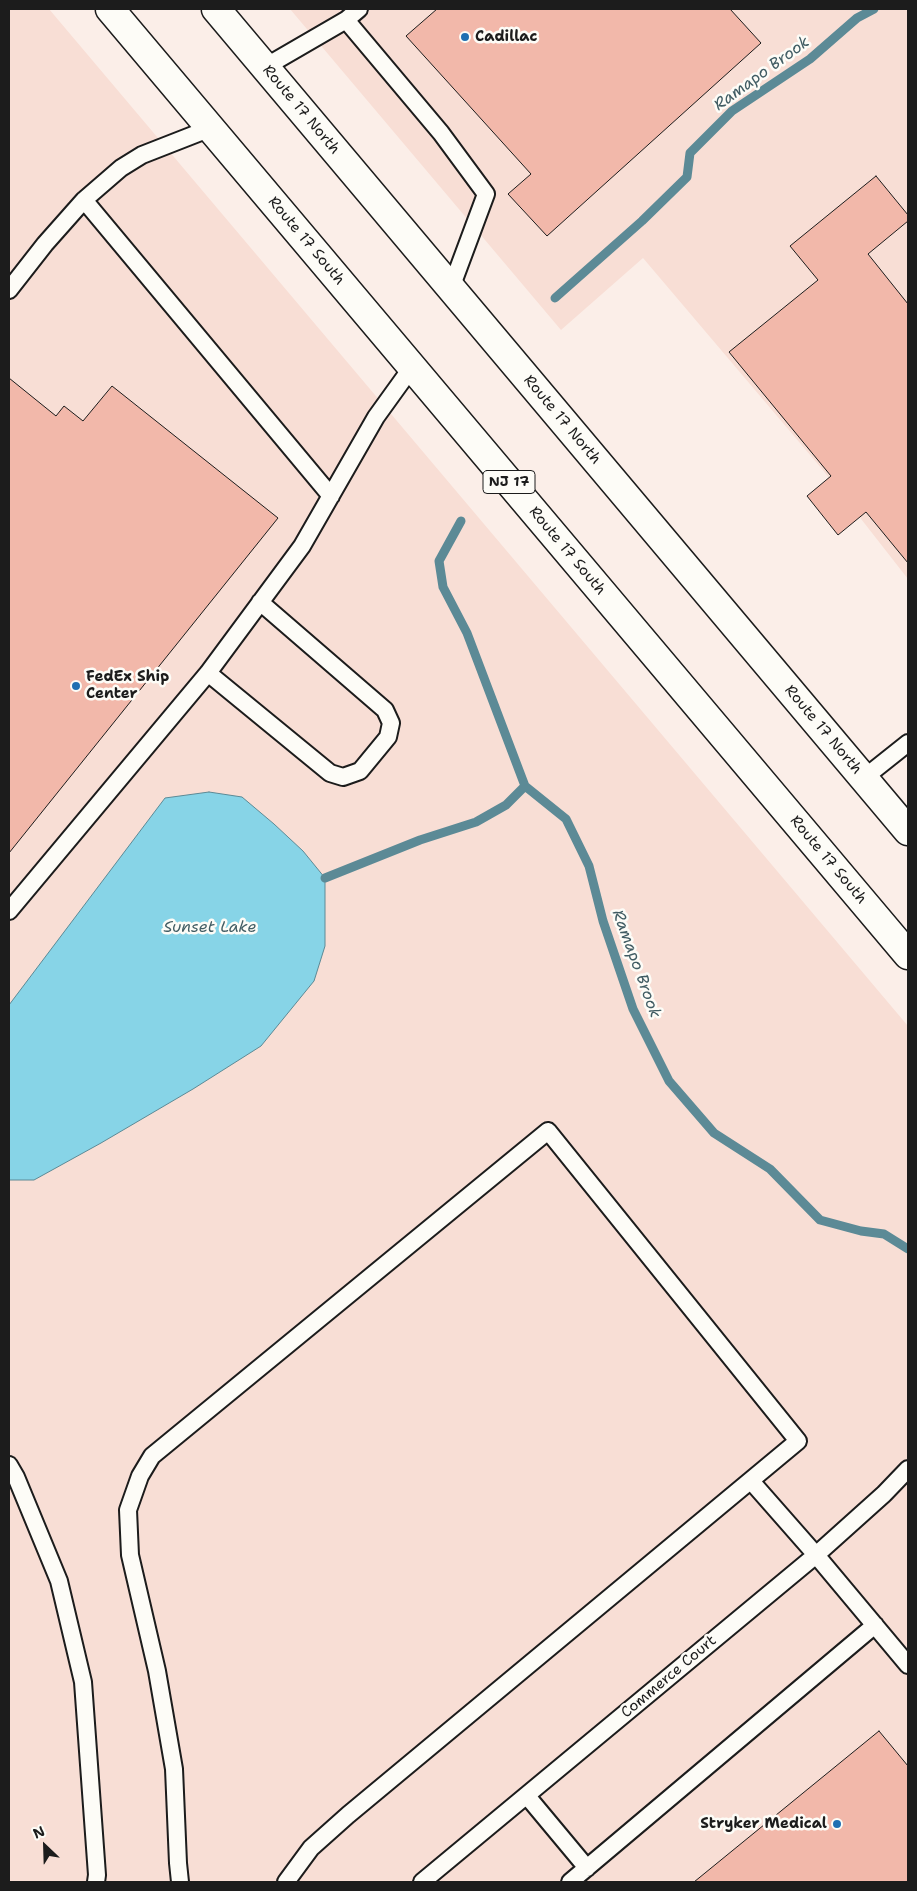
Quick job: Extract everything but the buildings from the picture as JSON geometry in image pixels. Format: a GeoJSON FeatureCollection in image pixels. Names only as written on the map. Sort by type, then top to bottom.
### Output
{"type":"FeatureCollection","features":[{"type":"Feature","properties":{"kind":"highway","name":"Route 17 South"},"geometry":{"type":"LineString","coordinates":[[110,9],[908,955]]}},
{"type":"Feature","properties":{"kind":"highway","name":"Route 17 North"},"geometry":{"type":"LineString","coordinates":[[216,9],[908,831]]}},
{"type":"Feature","properties":{"kind":"lane"},"geometry":{"type":"LineString","coordinates":[[265,67],[353,14],[486,194],[451,288]]}},
{"type":"Feature","properties":{"kind":"lane"},"geometry":{"type":"LineString","coordinates":[[9,290],[45,244],[84,200],[121,168],[142,155],[211,128]]}},
{"type":"Feature","properties":{"kind":"lane"},"geometry":{"type":"LineString","coordinates":[[84,200],[332,496]]}},
{"type":"Feature","properties":{"kind":"lane"},"geometry":{"type":"LineString","coordinates":[[9,911],[208,673],[302,546],[376,417],[412,367]]}},
{"type":"Feature","properties":{"kind":"lane"},"geometry":{"type":"LineString","coordinates":[[208,673],[330,773],[343,778],[360,771],[388,737],[390,723],[385,710],[260,602]]}},
{"type":"Feature","properties":{"kind":"lane"},"geometry":{"type":"LineString","coordinates":[[864,778],[908,743]]}},
{"type":"Feature","properties":{"kind":"lane"},"geometry":{"type":"LineString","coordinates":[[180,1882],[177,1856],[174,1769],[157,1671],[130,1555],[128,1510],[140,1476],[152,1456],[548,1131],[798,1441],[348,1815],[311,1848],[286,1882]]}},
{"type":"Feature","properties":{"kind":"lane"},"geometry":{"type":"LineString","coordinates":[[9,1464],[58,1581],[83,1682],[96,1882]]}},
{"type":"Feature","properties":{"kind":"lane","name":"Commerce Court"},"geometry":{"type":"LineString","coordinates":[[424,1881],[816,1554],[884,1494],[908,1469]]}},
{"type":"Feature","properties":{"kind":"lane"},"geometry":{"type":"LineString","coordinates":[[751,1481],[816,1554],[908,1666]]}},
{"type":"Feature","properties":{"kind":"lane"},"geometry":{"type":"LineString","coordinates":[[570,1882],[874,1625]]}},
{"type":"Feature","properties":{"kind":"lane"},"geometry":{"type":"LineString","coordinates":[[527,1796],[587,1868]]}},
{"type":"Feature","properties":{"kind":"shaded area"},"geometry":{"type":"Polygon","coordinates":[[[9,9],[49,9],[908,1026],[908,1882],[9,1882],[9,9]]]}},
{"type":"Feature","properties":{"kind":"shaded area"},"geometry":{"type":"Polygon","coordinates":[[[290,9],[908,9],[908,579],[822,469],[643,258],[561,330],[290,9]]]}},
{"type":"Feature","properties":{"kind":"water","name":"Sunset Lake"},"geometry":{"type":"Polygon","coordinates":[[[209,792],[242,797],[303,851],[325,878],[325,946],[314,981],[261,1046],[193,1089],[34,1180],[9,1180],[9,1005],[165,798],[209,792]]]}},
{"type":"Feature","properties":{"kind":"waterway","name":"Ramapo Brook"},"geometry":{"type":"LineString","coordinates":[[555,298],[642,221],[687,177],[690,153],[732,111],[810,59],[857,18],[874,9]]}},
{"type":"Feature","properties":{"kind":"waterway","name":"Ramapo Brook"},"geometry":{"type":"LineString","coordinates":[[325,878],[420,840],[476,822],[506,805],[525,786],[467,633],[443,587],[439,561],[461,521]]}},
{"type":"Feature","properties":{"kind":"waterway","name":"Ramapo Brook"},"geometry":{"type":"LineString","coordinates":[[525,786],[566,819],[589,866],[603,921],[633,1009],[669,1081],[714,1133],[770,1169],[820,1220],[861,1231],[884,1234],[908,1249]]}},
{"type":"Feature","properties":{"kind":"place","name":"Cadillac"},"geometry":{"type":"Point","coordinates":[465,37]}},
{"type":"Feature","properties":{"kind":"place","name":"FedEx Ship Center"},"geometry":{"type":"Point","coordinates":[76,686]}},
{"type":"Feature","properties":{"kind":"place","name":"Stryker Medical"},"geometry":{"type":"Point","coordinates":[837,1824]}}]}
